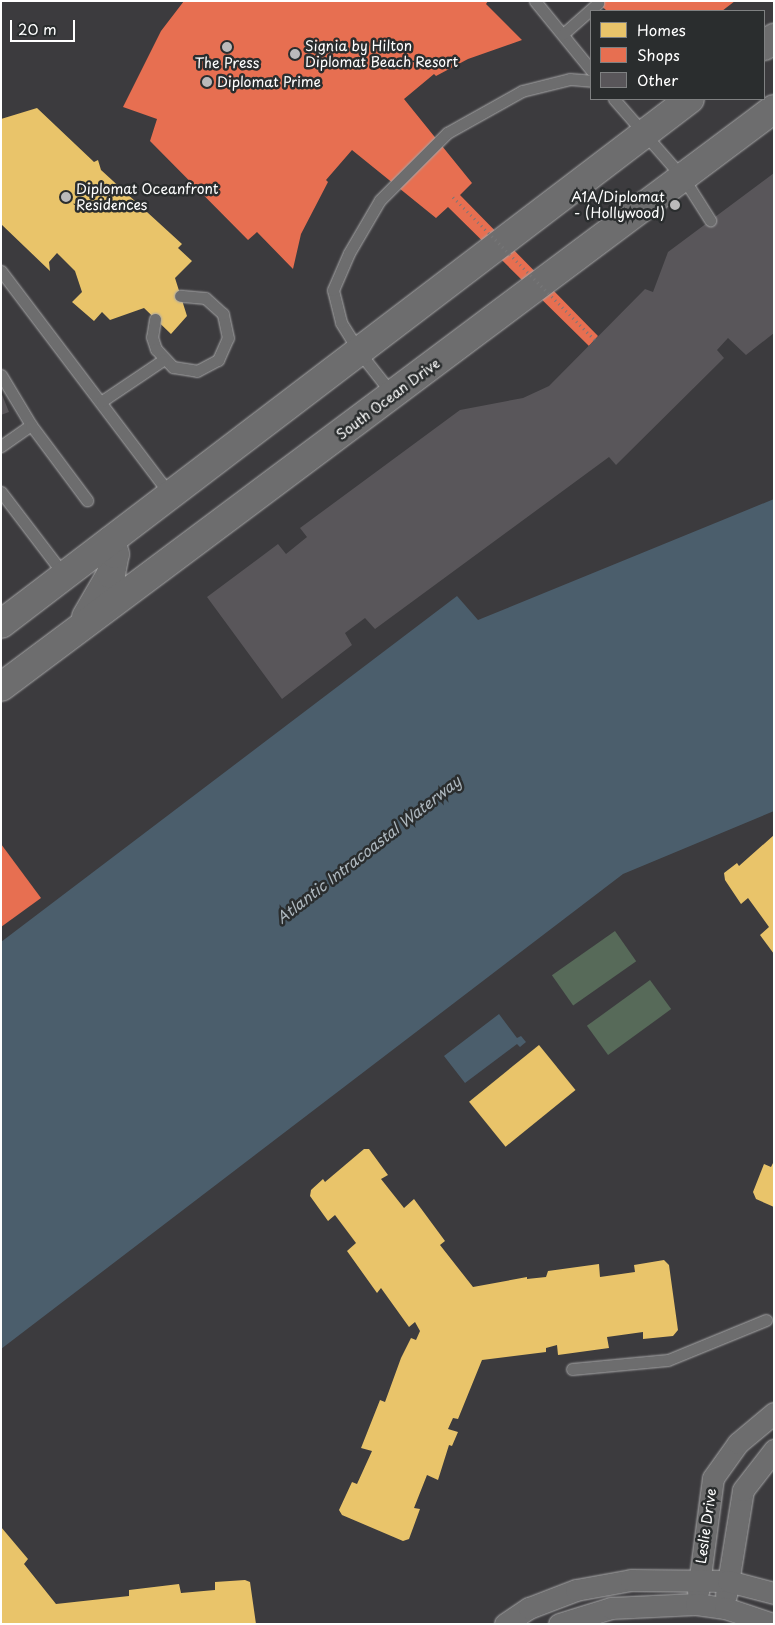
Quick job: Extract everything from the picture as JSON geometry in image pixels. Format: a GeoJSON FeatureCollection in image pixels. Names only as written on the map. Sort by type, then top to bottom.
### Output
{"type":"FeatureCollection","features":[{"type":"Feature","properties":{"kind":"main road"},"geometry":{"type":"LineString","coordinates":[[1,624],[360,353],[644,132],[689,100]]}},
{"type":"Feature","properties":{"kind":"main road","name":"South Ocean Drive"},"geometry":{"type":"LineString","coordinates":[[1,686],[684,179],[774,109]]}},
{"type":"Feature","properties":{"kind":"main road"},"geometry":{"type":"LineString","coordinates":[[79,629],[111,574],[115,554],[111,541]]}},
{"type":"Feature","properties":{"kind":"street","name":"Leslie Drive"},"geometry":{"type":"LineString","coordinates":[[696,1604],[713,1478],[738,1443],[774,1412]]}},
{"type":"Feature","properties":{"kind":"street"},"geometry":{"type":"LineString","coordinates":[[725,1608],[743,1490],[774,1450]]}},
{"type":"Feature","properties":{"kind":"street"},"geometry":{"type":"LineString","coordinates":[[505,1624],[529,1608],[576,1590],[631,1580],[699,1578],[728,1581],[774,1592]]}},
{"type":"Feature","properties":{"kind":"street"},"geometry":{"type":"LineString","coordinates":[[559,1624],[583,1614],[632,1605],[696,1604],[725,1608],[773,1624]]}},
{"type":"Feature","properties":{"kind":"lane"},"geometry":{"type":"LineString","coordinates":[[536,1],[590,69]]}},
{"type":"Feature","properties":{"kind":"lane"},"geometry":{"type":"LineString","coordinates":[[590,10],[598,3]]}},
{"type":"Feature","properties":{"kind":"lane"},"geometry":{"type":"LineString","coordinates":[[563,34],[590,10]]}},
{"type":"Feature","properties":{"kind":"lane"},"geometry":{"type":"LineString","coordinates":[[393,395],[360,353],[342,322],[332,290],[349,253],[380,200],[448,133],[514,96],[570,79],[590,81]]}},
{"type":"Feature","properties":{"kind":"lane"},"geometry":{"type":"LineString","coordinates":[[615,100],[684,179],[710,220]]}},
{"type":"Feature","properties":{"kind":"lane"},"geometry":{"type":"LineString","coordinates":[[1,271],[102,400],[171,496]]}},
{"type":"Feature","properties":{"kind":"lane"},"geometry":{"type":"LineString","coordinates":[[155,319],[152,337],[163,360],[184,371],[202,369],[218,360],[228,338],[223,314],[215,304],[204,298],[180,296]]}},
{"type":"Feature","properties":{"kind":"lane"},"geometry":{"type":"LineString","coordinates":[[102,400],[163,360]]}},
{"type":"Feature","properties":{"kind":"lane"},"geometry":{"type":"LineString","coordinates":[[1,376],[31,425],[87,500]]}},
{"type":"Feature","properties":{"kind":"lane"},"geometry":{"type":"LineString","coordinates":[[1,446],[31,425]]}},
{"type":"Feature","properties":{"kind":"lane"},"geometry":{"type":"LineString","coordinates":[[1,492],[65,576]]}},
{"type":"Feature","properties":{"kind":"lane"},"geometry":{"type":"LineString","coordinates":[[572,1370],[668,1360],[766,1320]]}},
{"type":"Feature","properties":{"kind":"lane"},"geometry":{"type":"LineString","coordinates":[[631,1580],[632,1605]]}},
{"type":"Feature","properties":{"kind":"lane"},"geometry":{"type":"LineString","coordinates":[[576,1590],[583,1614]]}},
{"type":"Feature","properties":{"kind":"path"},"geometry":{"type":"LineString","coordinates":[[453,197],[595,340]]}},
{"type":"Feature","properties":{"kind":"green space"},"geometry":{"type":"Polygon","coordinates":[[[615,931],[636,961],[573,1005],[552,975],[615,931]]]}},
{"type":"Feature","properties":{"kind":"green space"},"geometry":{"type":"Polygon","coordinates":[[[650,980],[671,1009],[608,1055],[587,1026],[650,980]]]}},
{"type":"Feature","properties":{"kind":"water","name":"Atlantic Intracoastal Waterway"},"geometry":{"type":"Polygon","coordinates":[[[774,499],[774,811],[623,874],[1,1349],[1,942],[457,596],[478,620],[774,499]]]}},
{"type":"Feature","properties":{"kind":"water"},"geometry":{"type":"Polygon","coordinates":[[[499,1014],[517,1038],[521,1036],[526,1042],[520,1047],[517,1044],[465,1083],[444,1056],[499,1014]]]}},
{"type":"Feature","properties":{"kind":"building: Homes"},"geometry":{"type":"Polygon","coordinates":[[[318,1],[330,1],[353,24],[278,100],[249,70],[318,1]]]}},
{"type":"Feature","properties":{"kind":"building: Homes","name":"Diplomat Oceanfront Residences"},"geometry":{"type":"Polygon","coordinates":[[[37,108],[94,162],[98,160],[101,170],[182,244],[178,248],[192,261],[175,278],[187,316],[171,334],[144,308],[110,320],[102,312],[94,321],[72,302],[82,292],[75,271],[57,253],[49,262],[50,271],[1,224],[1,119],[37,108]]]}},
{"type":"Feature","properties":{"kind":"building: Homes"},"geometry":{"type":"Polygon","coordinates":[[[774,835],[774,954],[760,935],[769,927],[748,898],[741,904],[725,880],[724,873],[737,863],[739,866],[774,835]]]}},
{"type":"Feature","properties":{"kind":"building: Homes"},"geometry":{"type":"Polygon","coordinates":[[[539,1045],[576,1090],[506,1147],[469,1102],[539,1045]]]}},
{"type":"Feature","properties":{"kind":"building: Homes"},"geometry":{"type":"Polygon","coordinates":[[[364,1149],[369,1149],[388,1175],[381,1179],[404,1208],[414,1199],[445,1241],[440,1245],[473,1287],[527,1277],[527,1279],[546,1277],[548,1271],[599,1264],[600,1277],[635,1272],[634,1265],[664,1260],[669,1265],[678,1330],[673,1336],[643,1339],[643,1332],[607,1337],[609,1348],[558,1355],[557,1345],[546,1348],[546,1352],[482,1360],[458,1419],[453,1418],[448,1429],[458,1432],[452,1446],[449,1445],[438,1480],[427,1475],[414,1508],[420,1509],[409,1539],[403,1541],[342,1515],[339,1510],[352,1482],[357,1484],[372,1451],[361,1448],[380,1400],[385,1402],[401,1358],[411,1338],[416,1340],[420,1331],[415,1322],[409,1327],[381,1288],[377,1293],[347,1251],[356,1243],[335,1215],[328,1221],[310,1196],[311,1190],[323,1179],[325,1182],[364,1149]]]}},
{"type":"Feature","properties":{"kind":"building: Homes"},"geometry":{"type":"Polygon","coordinates":[[[774,1161],[774,1207],[756,1199],[753,1192],[764,1164],[771,1167],[774,1161]]]}},
{"type":"Feature","properties":{"kind":"building: Homes"},"geometry":{"type":"Polygon","coordinates":[[[1,1527],[28,1559],[24,1564],[56,1604],[129,1596],[129,1590],[179,1584],[181,1593],[215,1590],[215,1582],[245,1580],[250,1582],[256,1624],[1,1624],[1,1527]]]}},
{"type":"Feature","properties":{"kind":"building: Shops"},"geometry":{"type":"Polygon","coordinates":[[[184,1],[488,1],[486,4],[522,40],[468,59],[436,76],[434,74],[404,99],[472,183],[460,195],[598,336],[589,346],[448,207],[436,218],[352,150],[326,180],[328,182],[301,234],[293,269],[257,232],[248,240],[150,141],[157,119],[123,107],[161,31],[184,1]]]}},
{"type":"Feature","properties":{"kind":"building: Shops"},"geometry":{"type":"Polygon","coordinates":[[[596,1],[735,1],[723,10],[606,10],[596,1]]]}},
{"type":"Feature","properties":{"kind":"building: Shops"},"geometry":{"type":"Polygon","coordinates":[[[1,844],[41,898],[1,927],[1,844]]]}},
{"type":"Feature","properties":{"kind":"building: Other"},"geometry":{"type":"Polygon","coordinates":[[[774,173],[774,333],[746,355],[728,338],[717,350],[724,358],[616,465],[609,457],[375,629],[365,618],[345,633],[352,645],[282,699],[207,597],[278,544],[286,554],[307,537],[300,528],[460,410],[523,398],[549,386],[645,289],[653,292],[668,252],[774,173]]]}},
{"type":"Feature","properties":{"kind":"building: Other"},"geometry":{"type":"Polygon","coordinates":[[[1,392],[9,412],[1,415],[1,392]]]}},
{"type":"Feature","properties":{"kind":"place","name":"The Press"},"geometry":{"type":"Point","coordinates":[227,47]}},
{"type":"Feature","properties":{"kind":"place","name":"Signia by Hilton Diplomat Beach Resort"},"geometry":{"type":"Point","coordinates":[295,54]}},
{"type":"Feature","properties":{"kind":"place","name":"Diplomat Prime"},"geometry":{"type":"Point","coordinates":[207,82]}},
{"type":"Feature","properties":{"kind":"place","name":"Diplomat Oceanfront Residences"},"geometry":{"type":"Point","coordinates":[66,197]}},
{"type":"Feature","properties":{"kind":"place","name":"A1A/Diplomat - (Hollywood)"},"geometry":{"type":"Point","coordinates":[675,205]}}]}
